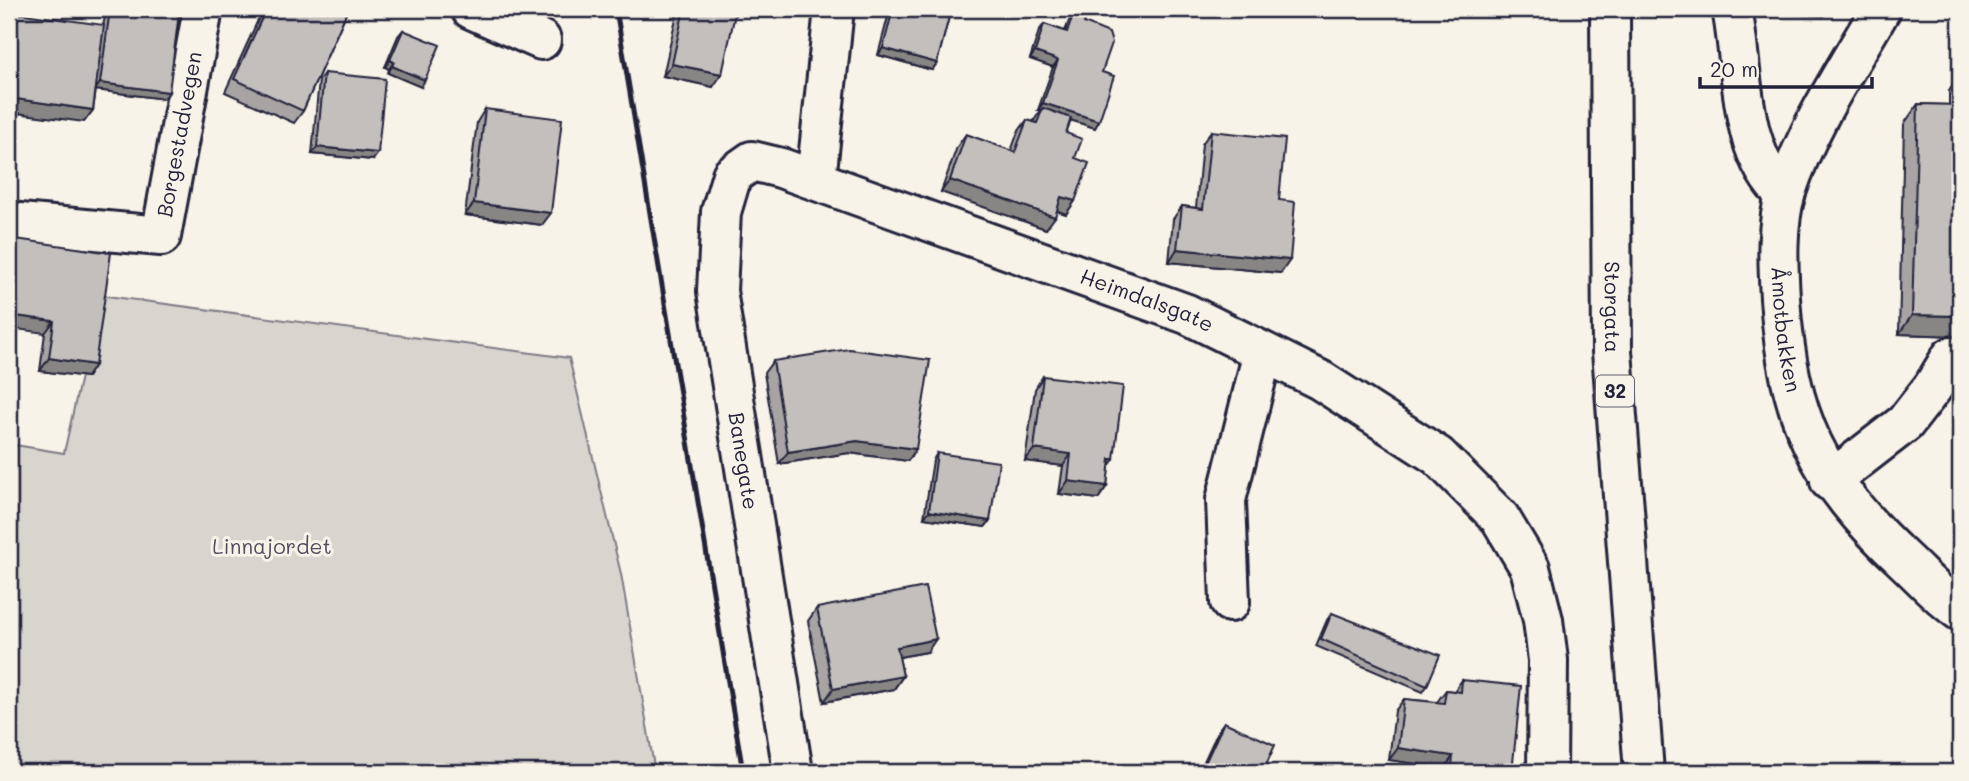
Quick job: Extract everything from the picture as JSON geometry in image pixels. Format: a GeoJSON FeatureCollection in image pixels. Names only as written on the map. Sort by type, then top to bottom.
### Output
{"type":"FeatureCollection","features":[{"type":"Feature","properties":{"kind":"street","name":"Borgestadvegen"},"geometry":{"type":"LineString","coordinates":[[9,222],[161,236],[203,9]]}},
{"type":"Feature","properties":{"kind":"street"},"geometry":{"type":"LineString","coordinates":[[471,9],[541,40]]}},
{"type":"Feature","properties":{"kind":"street"},"geometry":{"type":"LineString","coordinates":[[816,180],[834,9]]}},
{"type":"Feature","properties":{"kind":"street","name":"Storgata"},"geometry":{"type":"LineString","coordinates":[[1610,9],[1612,351],[1644,772]]}},
{"type":"Feature","properties":{"kind":"street"},"geometry":{"type":"LineString","coordinates":[[1732,9],[1746,108],[1759,157],[1770,181],[1785,195]]}},
{"type":"Feature","properties":{"kind":"street","name":"Åmotbakken"},"geometry":{"type":"LineString","coordinates":[[1881,9],[1805,143],[1785,195],[1778,258],[1783,335],[1798,416],[1830,481],[1870,529],[1960,611]]}},
{"type":"Feature","properties":{"kind":"street","name":"Heimdalsgate"},"geometry":{"type":"LineString","coordinates":[[752,161],[816,180],[1187,314],[1320,380],[1438,456],[1500,517],[1530,568],[1544,620],[1548,660],[1547,772]]}},
{"type":"Feature","properties":{"kind":"street","name":"Banegate"},"geometry":{"type":"LineString","coordinates":[[752,161],[733,175],[721,212],[717,291],[793,772]]}},
{"type":"Feature","properties":{"kind":"street"},"geometry":{"type":"LineString","coordinates":[[1230,603],[1226,500],[1264,352]]}},
{"type":"Feature","properties":{"kind":"street"},"geometry":{"type":"LineString","coordinates":[[1830,481],[1905,423],[1951,357]]}},
{"type":"Feature","properties":{"kind":"green space","name":"Linnajordet"},"geometry":{"type":"Polygon","coordinates":[[[99,295],[569,358],[621,574],[655,772],[25,772],[9,768],[9,444],[64,453],[99,295]]]}},
{"type":"Feature","properties":{"kind":"building"},"geometry":{"type":"Polygon","coordinates":[[[110,9],[179,13],[169,92],[100,83],[110,9]]]}},
{"type":"Feature","properties":{"kind":"building"},"geometry":{"type":"Polygon","coordinates":[[[266,9],[348,9],[303,111],[234,79],[266,9]]]}},
{"type":"Feature","properties":{"kind":"building"},"geometry":{"type":"Polygon","coordinates":[[[684,9],[736,9],[722,74],[672,64],[684,9]]]}},
{"type":"Feature","properties":{"kind":"building"},"geometry":{"type":"Polygon","coordinates":[[[893,9],[951,9],[937,63],[883,48],[893,9]]]}},
{"type":"Feature","properties":{"kind":"building"},"geometry":{"type":"Polygon","coordinates":[[[9,12],[104,25],[93,110],[9,98],[9,12]]]}},
{"type":"Feature","properties":{"kind":"building"},"geometry":{"type":"Polygon","coordinates":[[[1074,14],[1086,19],[1084,23],[1109,33],[1112,43],[1102,72],[1114,76],[1099,121],[1043,103],[1058,60],[1035,52],[1044,24],[1067,32],[1074,14]]]}},
{"type":"Feature","properties":{"kind":"building"},"geometry":{"type":"Polygon","coordinates":[[[403,30],[440,45],[425,80],[392,66],[394,62],[390,60],[403,30]]]}},
{"type":"Feature","properties":{"kind":"building"},"geometry":{"type":"Polygon","coordinates":[[[324,73],[385,79],[378,153],[317,147],[324,73]]]}},
{"type":"Feature","properties":{"kind":"building"},"geometry":{"type":"Polygon","coordinates":[[[1918,104],[1960,105],[1960,316],[1912,315],[1918,104]]]}},
{"type":"Feature","properties":{"kind":"building"},"geometry":{"type":"Polygon","coordinates":[[[1043,108],[1071,118],[1066,133],[1082,139],[1075,158],[1089,163],[1075,201],[1061,197],[1055,217],[950,180],[966,134],[1015,152],[1027,120],[1037,123],[1043,108]]]}},
{"type":"Feature","properties":{"kind":"building"},"geometry":{"type":"Polygon","coordinates":[[[485,109],[562,119],[551,213],[474,203],[485,109]]]}},
{"type":"Feature","properties":{"kind":"building"},"geometry":{"type":"Polygon","coordinates":[[[1211,131],[1285,139],[1279,200],[1295,202],[1290,260],[1177,249],[1182,206],[1203,209],[1211,131]]]}},
{"type":"Feature","properties":{"kind":"building"},"geometry":{"type":"Polygon","coordinates":[[[9,238],[111,253],[95,365],[49,358],[54,321],[9,315],[9,238]]]}},
{"type":"Feature","properties":{"kind":"building"},"geometry":{"type":"Polygon","coordinates":[[[849,349],[930,360],[916,449],[857,441],[788,452],[773,361],[849,349]]]}},
{"type":"Feature","properties":{"kind":"building"},"geometry":{"type":"Polygon","coordinates":[[[1043,376],[1123,386],[1114,459],[1110,459],[1107,486],[1068,481],[1071,454],[1034,449],[1043,376]]]}},
{"type":"Feature","properties":{"kind":"building"},"geometry":{"type":"Polygon","coordinates":[[[937,453],[999,462],[990,521],[929,511],[937,453]]]}},
{"type":"Feature","properties":{"kind":"building"},"geometry":{"type":"Polygon","coordinates":[[[925,587],[936,639],[897,647],[903,676],[833,689],[817,608],[925,587]]]}},
{"type":"Feature","properties":{"kind":"building"},"geometry":{"type":"Polygon","coordinates":[[[1332,613],[1440,655],[1427,686],[1321,639],[1332,613]]]}},
{"type":"Feature","properties":{"kind":"building"},"geometry":{"type":"Polygon","coordinates":[[[1462,680],[1521,686],[1512,772],[1452,766],[1453,756],[1398,748],[1404,699],[1444,703],[1446,690],[1461,692],[1462,680]]]}},
{"type":"Feature","properties":{"kind":"building"},"geometry":{"type":"Polygon","coordinates":[[[1224,722],[1275,745],[1266,765],[1284,772],[1201,772],[1224,722]]]}},
{"type":"Feature","properties":{"kind":"railway"},"geometry":{"type":"LineString","coordinates":[[616,9],[743,772]]}}]}
